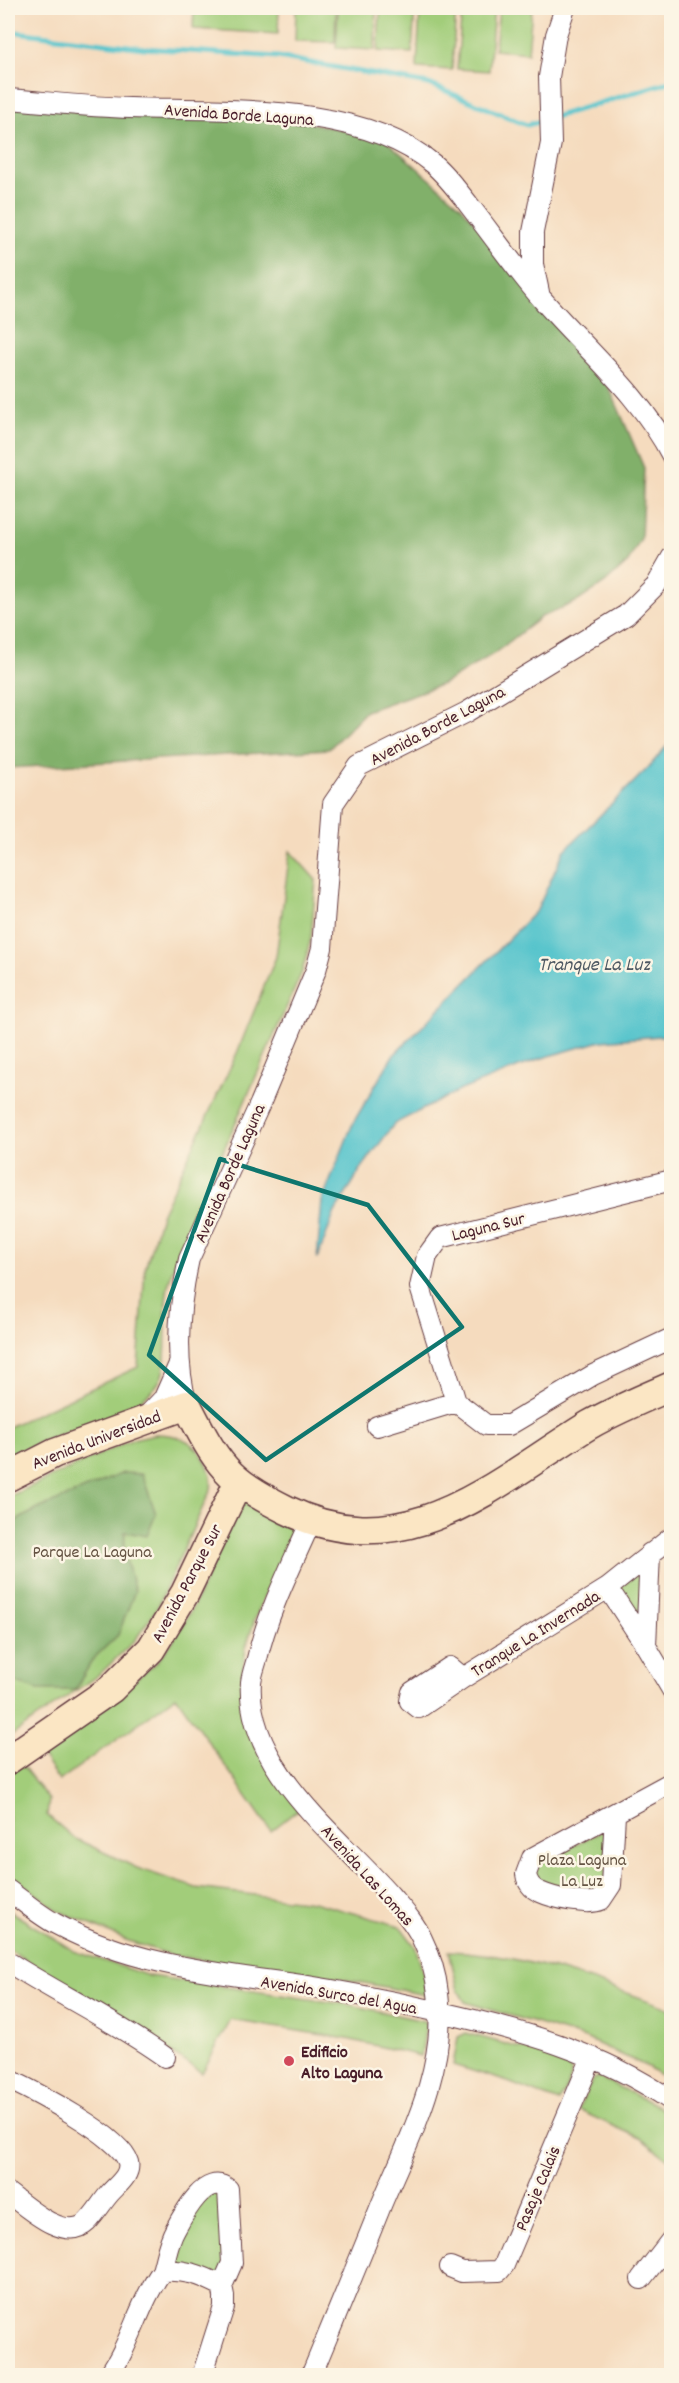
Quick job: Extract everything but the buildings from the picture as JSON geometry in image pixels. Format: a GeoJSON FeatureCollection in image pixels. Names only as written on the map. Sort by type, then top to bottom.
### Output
{"type":"FeatureCollection","features":[{"type":"Feature","properties":{"kind":"street","name":"Avenida Borde Laguna"},"geometry":{"type":"LineString","coordinates":[[541,298],[533,264],[533,232],[551,143],[549,77],[556,35],[565,8]]}},
{"type":"Feature","properties":{"kind":"street","name":"Avenida Borde Laguna"},"geometry":{"type":"LineString","coordinates":[[8,99],[123,108],[279,113],[348,123],[402,143],[433,164],[454,186],[541,298],[628,393],[661,434],[672,456]]}},
{"type":"Feature","properties":{"kind":"street","name":"Avenida Borde Laguna"},"geometry":{"type":"LineString","coordinates":[[672,557],[656,585],[626,615],[467,712],[359,766],[333,804],[322,948],[316,970],[260,1104],[189,1259],[183,1286],[180,1330],[182,1384],[187,1405],[215,1457],[238,1482],[255,1494],[311,1521],[333,1526],[379,1528],[402,1526],[442,1515],[476,1498],[592,1424],[672,1386]]}},
{"type":"Feature","properties":{"kind":"street","name":"Laguna Sur"},"geometry":{"type":"LineString","coordinates":[[456,1402],[420,1287],[427,1256],[440,1238],[672,1180]]}},
{"type":"Feature","properties":{"kind":"street"},"geometry":{"type":"LineString","coordinates":[[377,1426],[456,1402],[486,1425],[509,1425],[593,1375],[672,1338]]}},
{"type":"Feature","properties":{"kind":"street"},"geometry":{"type":"LineString","coordinates":[[143,1419],[164,1398],[176,1376],[181,1359]]}},
{"type":"Feature","properties":{"kind":"street","name":"Avenida Universidad"},"geometry":{"type":"LineString","coordinates":[[8,1477],[55,1453],[143,1419],[187,1405]]}},
{"type":"Feature","properties":{"kind":"street"},"geometry":{"type":"LineString","coordinates":[[143,1419],[181,1425],[205,1441]]}},
{"type":"Feature","properties":{"kind":"street","name":"Avenida Parque Sur"},"geometry":{"type":"LineString","coordinates":[[8,1760],[111,1689],[151,1649],[185,1593],[238,1482]]}},
{"type":"Feature","properties":{"kind":"street","name":"Avenida Las Lomas"},"geometry":{"type":"LineString","coordinates":[[311,1521],[264,1628],[251,1682],[252,1707],[259,1732],[282,1777],[372,1875],[422,1938],[434,1970],[440,2012],[438,2058],[419,2115],[311,2376]]}},
{"type":"Feature","properties":{"kind":"street","name":"Tranque La Invernada"},"geometry":{"type":"LineString","coordinates":[[463,1678],[608,1588],[672,1537]]}},
{"type":"Feature","properties":{"kind":"street"},"geometry":{"type":"LineString","coordinates":[[646,1646],[650,1553]]}},
{"type":"Feature","properties":{"kind":"street","name":"Tranque La Invernada"},"geometry":{"type":"LineString","coordinates":[[608,1588],[672,1690]]}},
{"type":"Feature","properties":{"kind":"street"},"geometry":{"type":"LineString","coordinates":[[615,1815],[611,1885],[601,1900],[586,1903],[539,1892],[529,1884],[525,1874],[532,1858],[615,1815],[672,1782]]}},
{"type":"Feature","properties":{"kind":"street","name":"Avenida Surco del Agua"},"geometry":{"type":"LineString","coordinates":[[8,1890],[55,1924],[143,1959],[218,1974],[328,1989],[527,2033],[592,2057],[646,2083],[672,2101]]}},
{"type":"Feature","properties":{"kind":"street"},"geometry":{"type":"LineString","coordinates":[[8,1962],[46,1987],[121,2026],[165,2057]]}},
{"type":"Feature","properties":{"kind":"street","name":"Pasaje Calais"},"geometry":{"type":"LineString","coordinates":[[450,2267],[462,2272],[499,2271],[504,2265],[592,2057]]}},
{"type":"Feature","properties":{"kind":"street"},"geometry":{"type":"LineString","coordinates":[[8,2079],[47,2098],[106,2137],[119,2149],[128,2162],[127,2174],[87,2222],[78,2228],[63,2229],[44,2219],[8,2193]]}},
{"type":"Feature","properties":{"kind":"street"},"geometry":{"type":"LineString","coordinates":[[108,2376],[117,2364],[149,2290],[162,2271],[174,2231],[200,2193],[214,2183],[222,2184],[228,2189],[232,2263],[222,2286],[224,2307],[202,2376]]}},
{"type":"Feature","properties":{"kind":"street"},"geometry":{"type":"LineString","coordinates":[[641,2279],[672,2239]]}},
{"type":"Feature","properties":{"kind":"street"},"geometry":{"type":"LineString","coordinates":[[162,2271],[189,2271],[222,2286]]}},
{"type":"Feature","properties":{"kind":"highlighted area"},"geometry":{"type":"Polygon","coordinates":[[[220,1159],[368,1205],[462,1327],[266,1460],[149,1355],[220,1159]]]}},
{"type":"Feature","properties":{"kind":"green space"},"geometry":{"type":"Polygon","coordinates":[[[194,8],[279,8],[278,34],[193,29],[194,8]]]}},
{"type":"Feature","properties":{"kind":"green space"},"geometry":{"type":"Polygon","coordinates":[[[296,8],[336,8],[335,42],[295,41],[296,8]]]}},
{"type":"Feature","properties":{"kind":"green space"},"geometry":{"type":"Polygon","coordinates":[[[338,8],[376,8],[375,50],[336,48],[338,8]]]}},
{"type":"Feature","properties":{"kind":"green space"},"geometry":{"type":"Polygon","coordinates":[[[380,8],[415,8],[412,53],[378,51],[380,8]]]}},
{"type":"Feature","properties":{"kind":"green space"},"geometry":{"type":"Polygon","coordinates":[[[420,8],[456,8],[452,70],[417,68],[420,8]]]}},
{"type":"Feature","properties":{"kind":"green space"},"geometry":{"type":"Polygon","coordinates":[[[462,8],[494,8],[489,71],[457,69],[462,8]]]}},
{"type":"Feature","properties":{"kind":"green space"},"geometry":{"type":"Polygon","coordinates":[[[499,8],[532,8],[528,53],[495,50],[499,8]]]}},
{"type":"Feature","properties":{"kind":"green space"},"geometry":{"type":"Polygon","coordinates":[[[8,102],[271,115],[383,138],[462,207],[600,371],[644,468],[641,539],[628,562],[605,583],[578,601],[541,617],[495,653],[443,684],[366,711],[329,749],[8,768],[8,102]]]}},
{"type":"Feature","properties":{"kind":"green space"},"geometry":{"type":"Polygon","coordinates":[[[290,851],[316,880],[311,938],[302,972],[176,1258],[167,1293],[166,1352],[163,1372],[155,1388],[139,1401],[119,1412],[45,1440],[8,1460],[8,1427],[138,1367],[145,1269],[161,1215],[237,1053],[276,957],[290,851]]]}},
{"type":"Feature","properties":{"kind":"green space","name":"Parque La Laguna"},"geometry":{"type":"Polygon","coordinates":[[[155,1434],[175,1436],[198,1449],[211,1475],[211,1489],[157,1608],[136,1639],[101,1673],[8,1738],[8,1497],[133,1439],[155,1434]]]}},
{"type":"Feature","properties":{"kind":"green space"},"geometry":{"type":"Polygon","coordinates":[[[123,1473],[142,1474],[156,1514],[147,1536],[125,1532],[124,1552],[135,1591],[118,1635],[93,1659],[75,1690],[38,1690],[11,1681],[8,1684],[8,1525],[38,1509],[123,1473]]]}},
{"type":"Feature","properties":{"kind":"green space"},"geometry":{"type":"Polygon","coordinates":[[[241,1497],[293,1526],[255,1619],[246,1647],[243,1670],[244,1700],[300,1808],[271,1831],[176,1696],[59,1781],[40,1753],[155,1664],[169,1647],[204,1585],[241,1497]]]}},
{"type":"Feature","properties":{"kind":"green space"},"geometry":{"type":"Polygon","coordinates":[[[643,1570],[642,1615],[634,1619],[617,1589],[643,1570]]]}},
{"type":"Feature","properties":{"kind":"green space"},"geometry":{"type":"Polygon","coordinates":[[[22,1765],[49,1800],[47,1815],[74,1838],[137,1868],[196,1888],[313,1902],[400,1926],[415,1946],[425,1979],[426,1995],[323,1975],[171,1955],[126,1940],[59,1911],[8,1873],[8,1775],[22,1765]]]}},
{"type":"Feature","properties":{"kind":"green space","name":"Plaza Laguna La Luz"},"geometry":{"type":"Polygon","coordinates":[[[606,1829],[606,1886],[596,1895],[538,1886],[534,1865],[606,1829]]]}},
{"type":"Feature","properties":{"kind":"green space"},"geometry":{"type":"Polygon","coordinates":[[[8,1910],[74,1951],[149,1976],[351,2005],[424,2021],[426,2025],[421,2056],[347,2039],[231,2020],[202,2073],[104,2008],[8,1949],[8,1910]]]}},
{"type":"Feature","properties":{"kind":"green space"},"geometry":{"type":"Polygon","coordinates":[[[449,1951],[478,1953],[562,1971],[671,2009],[671,2082],[648,2067],[585,2038],[465,2002],[458,1990],[449,1951]]]}},
{"type":"Feature","properties":{"kind":"green space"},"geometry":{"type":"Polygon","coordinates":[[[466,2033],[566,2061],[571,2076],[559,2102],[508,2082],[453,2065],[458,2037],[466,2033]]]}},
{"type":"Feature","properties":{"kind":"green space"},"geometry":{"type":"Polygon","coordinates":[[[598,2077],[656,2105],[671,2117],[671,2161],[640,2138],[578,2110],[593,2079],[598,2077]]]}},
{"type":"Feature","properties":{"kind":"green space"},"geometry":{"type":"Polygon","coordinates":[[[218,2189],[227,2262],[220,2281],[170,2264],[182,2231],[193,2211],[208,2195],[218,2189]]]}},
{"type":"Feature","properties":{"kind":"water","name":"Tranque La Luz"},"geometry":{"type":"Polygon","coordinates":[[[671,741],[671,1035],[601,1041],[539,1059],[456,1092],[394,1124],[361,1169],[335,1212],[317,1259],[322,1201],[353,1123],[392,1057],[537,910],[564,851],[648,768],[671,741]]]}},
{"type":"Feature","properties":{"kind":"waterway"},"geometry":{"type":"LineString","coordinates":[[8,31],[144,48],[278,57],[429,84],[527,125],[545,120]]}},
{"type":"Feature","properties":{"kind":"waterway"},"geometry":{"type":"LineString","coordinates":[[554,117],[672,81]]}},
{"type":"Feature","properties":{"kind":"place","name":"Edificio Alto Laguna"},"geometry":{"type":"Point","coordinates":[289,2061]}}]}
